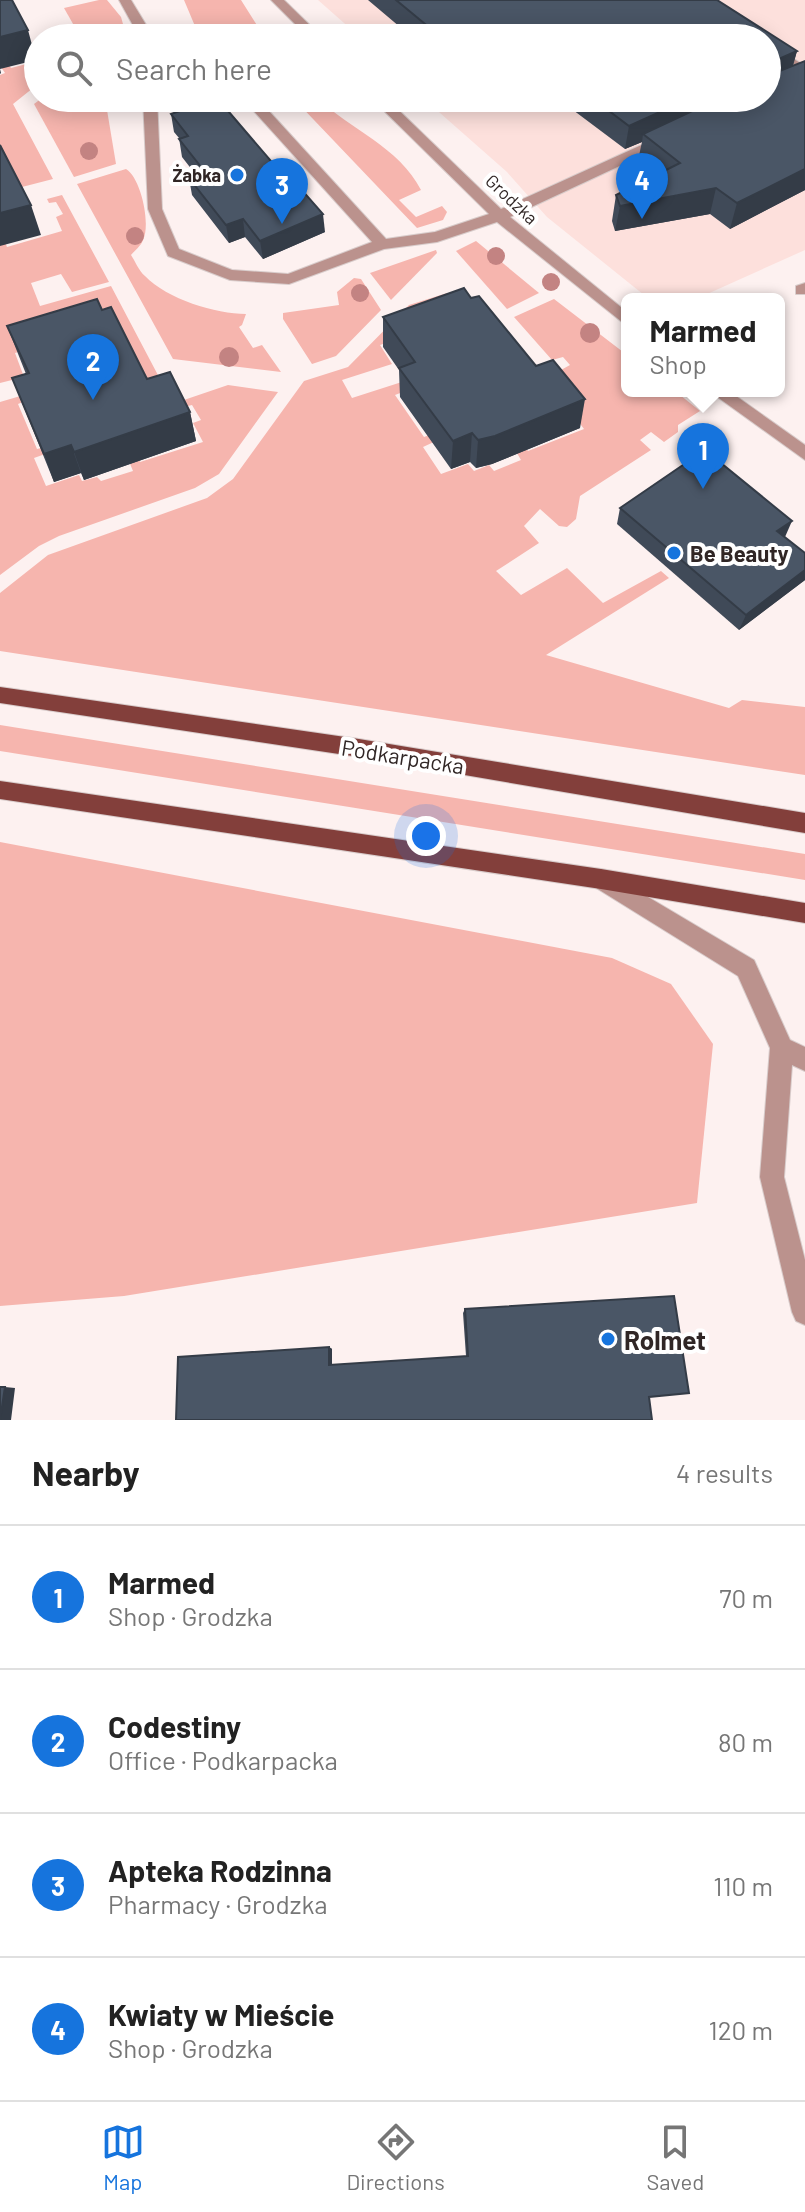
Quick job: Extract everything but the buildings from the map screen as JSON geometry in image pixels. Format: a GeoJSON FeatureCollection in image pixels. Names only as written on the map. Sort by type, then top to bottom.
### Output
{"type":"FeatureCollection","features":[{"type":"Feature","properties":{"kind":"main road","name":"Podkarpacka"},"geometry":{"type":"LineString","coordinates":[[0,695],[359,748],[805,823]]}},
{"type":"Feature","properties":{"kind":"main road"},"geometry":{"type":"LineString","coordinates":[[0,790],[601,879],[805,913]]}},
{"type":"Feature","properties":{"kind":"street"},"geometry":{"type":"LineString","coordinates":[[125,0],[139,24]]}},
{"type":"Feature","properties":{"kind":"street"},"geometry":{"type":"LineString","coordinates":[[277,0],[302,24]]}},
{"type":"Feature","properties":{"kind":"street"},"geometry":{"type":"LineString","coordinates":[[781,58],[801,76]]}},
{"type":"Feature","properties":{"kind":"street"},"geometry":{"type":"LineString","coordinates":[[151,112],[155,209],[173,252],[230,275],[289,279],[382,244],[437,237],[499,216],[678,134]]}},
{"type":"Feature","properties":{"kind":"street"},"geometry":{"type":"LineString","coordinates":[[262,112],[382,244]]}},
{"type":"Feature","properties":{"kind":"street","name":"Grodzka"},"geometry":{"type":"LineString","coordinates":[[392,112],[499,216],[621,315]]}},
{"type":"Feature","properties":{"kind":"street"},"geometry":{"type":"LineString","coordinates":[[725,397],[805,454]]}},
{"type":"Feature","properties":{"kind":"street"},"geometry":{"type":"LineString","coordinates":[[601,879],[746,968],[782,1048],[772,1177],[805,1312]]}},
{"type":"Feature","properties":{"kind":"street"},"geometry":{"type":"LineString","coordinates":[[782,1048],[805,1059]]}},
{"type":"Feature","properties":{"kind":"shaded area"},"geometry":{"type":"Polygon","coordinates":[[[107,0],[123,24],[73,24],[64,8],[107,0]]]}},
{"type":"Feature","properties":{"kind":"shaded area"},"geometry":{"type":"Polygon","coordinates":[[[184,0],[241,0],[256,24],[194,24],[184,0]]]}},
{"type":"Feature","properties":{"kind":"shaded area"},"geometry":{"type":"Polygon","coordinates":[[[318,0],[805,0],[805,250],[709,293],[642,293],[547,217],[507,172],[439,112],[781,112],[781,24],[345,24],[318,0]]]}},
{"type":"Feature","properties":{"kind":"shaded area"},"geometry":{"type":"Polygon","coordinates":[[[9,65],[11,68],[24,65],[24,95],[13,104],[53,179],[22,187],[0,149],[0,75],[5,73],[1,67],[9,65]]]}},
{"type":"Feature","properties":{"kind":"shaded area"},"geometry":{"type":"Polygon","coordinates":[[[38,112],[107,112],[116,164],[74,177],[38,112]]]}},
{"type":"Feature","properties":{"kind":"shaded area"},"geometry":{"type":"Polygon","coordinates":[[[306,112],[334,112],[400,162],[421,190],[399,200],[416,217],[442,206],[447,212],[443,220],[417,228],[306,112]]]}},
{"type":"Feature","properties":{"kind":"shaded area"},"geometry":{"type":"Polygon","coordinates":[[[126,169],[140,191],[145,213],[143,240],[131,255],[141,271],[154,284],[179,298],[207,308],[246,314],[239,327],[253,348],[262,345],[281,372],[173,359],[77,184],[126,169]]]}},
{"type":"Feature","properties":{"kind":"shaded area"},"geometry":{"type":"Polygon","coordinates":[[[62,195],[109,282],[72,292],[61,274],[31,283],[40,306],[111,286],[160,379],[146,383],[105,325],[15,353],[24,377],[0,383],[0,243],[5,242],[7,247],[62,231],[56,217],[63,214],[56,202],[49,203],[47,199],[62,195]]]}},
{"type":"Feature","properties":{"kind":"shaded area"},"geometry":{"type":"Polygon","coordinates":[[[476,241],[539,293],[507,309],[456,251],[476,241]]]}},
{"type":"Feature","properties":{"kind":"shaded area"},"geometry":{"type":"Polygon","coordinates":[[[436,250],[437,253],[391,300],[370,273],[436,250]]]}},
{"type":"Feature","properties":{"kind":"shaded area"},"geometry":{"type":"Polygon","coordinates":[[[354,278],[361,279],[381,310],[336,356],[312,364],[283,319],[283,313],[339,305],[337,292],[354,278]]]}},
{"type":"Feature","properties":{"kind":"shaded area"},"geometry":{"type":"Polygon","coordinates":[[[447,293],[488,312],[463,316],[380,345],[392,364],[342,380],[352,398],[408,380],[413,388],[395,395],[424,437],[432,434],[436,441],[423,447],[441,474],[468,464],[474,471],[489,465],[494,471],[521,460],[514,448],[523,445],[528,451],[584,429],[572,413],[561,370],[570,365],[563,357],[552,360],[514,317],[554,299],[621,350],[621,397],[682,397],[700,411],[678,425],[678,432],[664,442],[651,432],[640,440],[651,450],[580,496],[576,519],[567,527],[559,526],[540,509],[524,526],[539,543],[496,571],[521,595],[567,568],[603,603],[661,571],[669,578],[546,655],[729,708],[742,700],[805,707],[805,775],[0,651],[0,593],[48,555],[207,498],[233,479],[304,381],[348,367],[409,305],[447,293]]]}},
{"type":"Feature","properties":{"kind":"shaded area"},"geometry":{"type":"Polygon","coordinates":[[[228,385],[278,392],[219,474],[195,488],[59,536],[39,546],[0,575],[0,402],[34,392],[35,397],[18,404],[37,449],[46,447],[48,453],[34,458],[46,486],[79,475],[82,481],[97,477],[101,481],[133,471],[128,459],[137,456],[140,462],[203,442],[193,423],[201,420],[192,405],[184,407],[181,401],[228,385]]]}},
{"type":"Feature","properties":{"kind":"shaded area"},"geometry":{"type":"Polygon","coordinates":[[[0,725],[805,854],[805,880],[0,751],[0,725]]]}},
{"type":"Feature","properties":{"kind":"shaded area"},"geometry":{"type":"Polygon","coordinates":[[[0,842],[612,958],[671,984],[713,1044],[697,1203],[124,1296],[0,1306],[0,842]]]}},
{"type":"Feature","properties":{"kind":"place","name":"Żabka"},"geometry":{"type":"Point","coordinates":[237,175]}},
{"type":"Feature","properties":{"kind":"place","name":"Kwiaty w Mieście"},"geometry":{"type":"Point","coordinates":[642,219]}},
{"type":"Feature","properties":{"kind":"place","name":"Apteka Rodzinna"},"geometry":{"type":"Point","coordinates":[282,224]}},
{"type":"Feature","properties":{"kind":"place","name":"Codestiny"},"geometry":{"type":"Point","coordinates":[93,400]}},
{"type":"Feature","properties":{"kind":"place","name":"Marmed"},"geometry":{"type":"Point","coordinates":[703,489]}},
{"type":"Feature","properties":{"kind":"place","name":"Be Beauty"},"geometry":{"type":"Point","coordinates":[674,553]}},
{"type":"Feature","properties":{"kind":"place","name":"Rolmet"},"geometry":{"type":"Point","coordinates":[608,1339]}}]}
